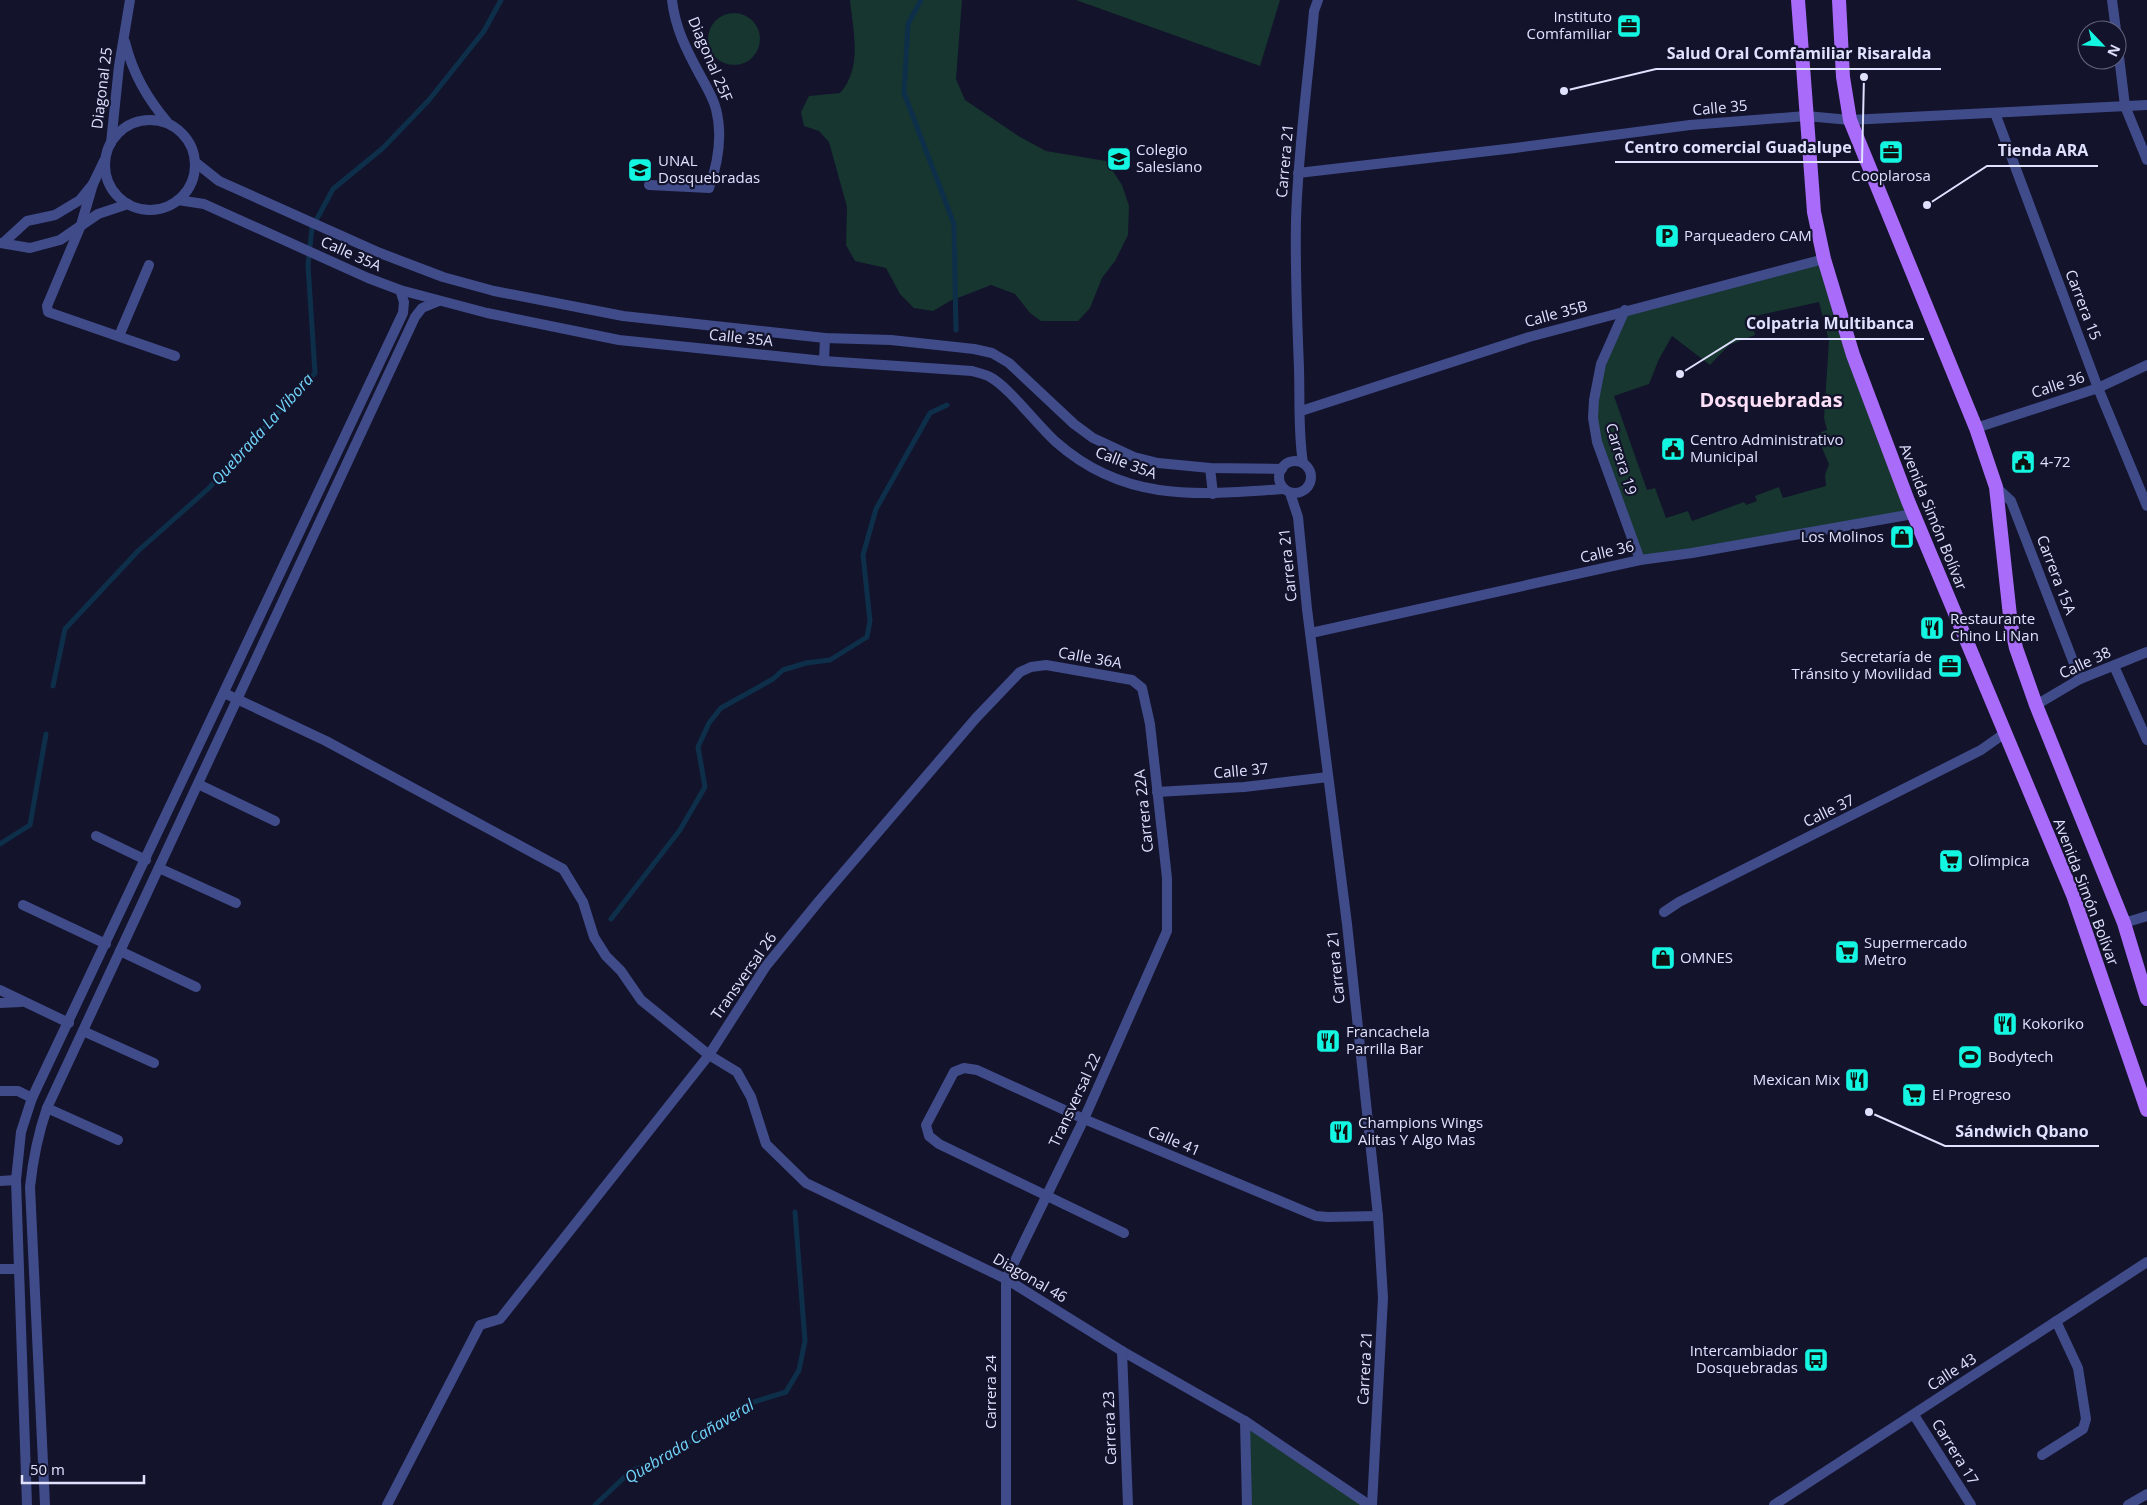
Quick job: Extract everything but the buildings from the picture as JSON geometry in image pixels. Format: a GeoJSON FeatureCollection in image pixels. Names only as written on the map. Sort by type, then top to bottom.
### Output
{"type":"FeatureCollection","features":[{"type":"Feature","properties":{"kind":"main road","name":"Avenida Simón Bolívar"},"geometry":{"type":"LineString","coordinates":[[1798,0],[1814,212],[1824,259],[1853,356],[1913,514],[2073,895],[2147,1110]]}},
{"type":"Feature","properties":{"kind":"main road","name":"Avenida Simón Bolívar"},"geometry":{"type":"LineString","coordinates":[[1839,0],[1843,78],[1850,120],[1976,428],[1996,487],[2011,625],[2016,648],[2036,705],[2124,923],[2147,999]]}},
{"type":"Feature","properties":{"kind":"street","name":"Diagonal 25"},"geometry":{"type":"LineString","coordinates":[[111,144],[130,0]]}},
{"type":"Feature","properties":{"kind":"street","name":"Diagonal 25F"},"geometry":{"type":"LineString","coordinates":[[649,185],[709,188],[716,169],[720,140],[717,110],[712,96],[686,49],[678,28],[672,0]]}},
{"type":"Feature","properties":{"kind":"street","name":"Carrera 21"},"geometry":{"type":"LineString","coordinates":[[1303,463],[1300,446],[1301,411],[1296,292],[1298,173],[1314,11],[1318,0]]}},
{"type":"Feature","properties":{"kind":"street"},"geometry":{"type":"LineString","coordinates":[[2112,0],[2115,20]]}},
{"type":"Feature","properties":{"kind":"street","name":"Diagonal 25"},"geometry":{"type":"LineString","coordinates":[[124,37],[130,61],[140,84],[153,105],[169,124]]}},
{"type":"Feature","properties":{"kind":"street"},"geometry":{"type":"LineString","coordinates":[[2121,70],[2125,106],[2147,160]]}},
{"type":"Feature","properties":{"kind":"street","name":"Calle 35"},"geometry":{"type":"LineString","coordinates":[[1298,173],[1515,148],[1690,125],[1806,116],[1850,120],[2147,105]]}},
{"type":"Feature","properties":{"kind":"street","name":"Carrera 15"},"geometry":{"type":"LineString","coordinates":[[1994,113],[2098,388],[2147,506]]}},
{"type":"Feature","properties":{"kind":"street"},"geometry":{"type":"LineString","coordinates":[[106,156],[106,170],[110,184],[117,195],[128,204],[141,209],[154,210],[167,207],[178,200],[188,189],[194,176],[195,162],[193,150],[188,139],[169,124],[156,120],[142,120],[130,125],[119,133],[111,144],[93,184],[80,225],[47,306],[48,312],[51,315],[120,336],[175,356]]}},
{"type":"Feature","properties":{"kind":"street","name":"Calle 35A"},"geometry":{"type":"LineString","coordinates":[[195,162],[219,181],[380,253],[443,277],[494,291],[623,316],[825,338],[930,343],[992,353],[1009,363],[1074,424],[1118,451],[1150,461],[1210,468],[1284,466]]}},
{"type":"Feature","properties":{"kind":"street"},"geometry":{"type":"LineString","coordinates":[[1,243],[27,221],[55,215],[80,200],[93,184]]}},
{"type":"Feature","properties":{"kind":"street","name":"Calle 35A"},"geometry":{"type":"LineString","coordinates":[[178,200],[204,204],[368,278],[400,290],[440,301],[619,340],[824,361],[972,371],[991,377],[1056,442],[1080,461],[1116,479],[1157,491],[1212,494],[1287,491]]}},
{"type":"Feature","properties":{"kind":"street"},"geometry":{"type":"LineString","coordinates":[[1,243],[30,248],[60,240],[98,214],[128,204]]}},
{"type":"Feature","properties":{"kind":"street","name":"Calle 35B"},"geometry":{"type":"LineString","coordinates":[[1301,411],[1528,337],[1824,259]]}},
{"type":"Feature","properties":{"kind":"street"},"geometry":{"type":"LineString","coordinates":[[120,336],[149,265]]}},
{"type":"Feature","properties":{"kind":"street"},"geometry":{"type":"LineString","coordinates":[[27,1505],[16,1180],[22,1132],[32,1098],[403,313],[404,302],[400,290]]}},
{"type":"Feature","properties":{"kind":"street"},"geometry":{"type":"LineString","coordinates":[[45,1505],[30,1188],[34,1154],[47,1108],[415,317],[422,308],[440,301]]}},
{"type":"Feature","properties":{"kind":"street","name":"Carrera 19"},"geometry":{"type":"LineString","coordinates":[[1625,310],[1601,364],[1594,400],[1593,418],[1597,442],[1640,560]]}},
{"type":"Feature","properties":{"kind":"street"},"geometry":{"type":"LineString","coordinates":[[824,361],[825,338]]}},
{"type":"Feature","properties":{"kind":"street","name":"Calle 36"},"geometry":{"type":"LineString","coordinates":[[1976,428],[2098,388],[2147,365]]}},
{"type":"Feature","properties":{"kind":"street"},"geometry":{"type":"LineString","coordinates":[[1284,466],[1294,461],[1303,463],[1311,472],[1312,479],[1304,491],[1287,491],[1279,479],[1284,466],[1300,446]]}},
{"type":"Feature","properties":{"kind":"street"},"geometry":{"type":"LineString","coordinates":[[1210,468],[1212,494]]}},
{"type":"Feature","properties":{"kind":"street","name":"Carrera 15A"},"geometry":{"type":"LineString","coordinates":[[1996,487],[2011,501],[2080,680]]}},
{"type":"Feature","properties":{"kind":"street","name":"Carrera 21"},"geometry":{"type":"LineString","coordinates":[[1287,491],[1298,517],[1347,924],[1378,1216],[1383,1298],[1371,1505]]}},
{"type":"Feature","properties":{"kind":"street","name":"Carrera 21"},"geometry":{"type":"LineString","coordinates":[[1298,517],[1304,491]]}},
{"type":"Feature","properties":{"kind":"street","name":"Calle 36"},"geometry":{"type":"LineString","coordinates":[[1311,632],[1640,560],[1692,553],[1913,514]]}},
{"type":"Feature","properties":{"kind":"street","name":"Calle 38"},"geometry":{"type":"LineString","coordinates":[[2036,705],[2080,680],[2147,652]]}},
{"type":"Feature","properties":{"kind":"street","name":"Calle 36A"},"geometry":{"type":"LineString","coordinates":[[1031,667],[1046,665],[1132,680],[1142,688]]}},
{"type":"Feature","properties":{"kind":"street"},"geometry":{"type":"LineString","coordinates":[[2114,666],[2147,740]]}},
{"type":"Feature","properties":{"kind":"street","name":"Transversal 26"},"geometry":{"type":"LineString","coordinates":[[388,1505],[480,1325],[500,1319],[709,1055],[766,966],[819,901],[976,718],[1020,672],[1031,667]]}},
{"type":"Feature","properties":{"kind":"street","name":"Carrera 22A"},"geometry":{"type":"LineString","coordinates":[[1142,688],[1150,724],[1167,878],[1167,931]]}},
{"type":"Feature","properties":{"kind":"street","name":"Diagonal 46"},"geometry":{"type":"LineString","coordinates":[[224,693],[326,741],[563,869],[583,902],[594,937],[606,956],[622,971],[641,1000],[709,1055],[737,1072],[751,1097],[766,1144],[806,1183],[1006,1279],[1122,1350],[1245,1421],[1371,1505]]}},
{"type":"Feature","properties":{"kind":"street","name":"Calle 37"},"geometry":{"type":"LineString","coordinates":[[1664,912],[1679,902],[1981,750],[2005,733]]}},
{"type":"Feature","properties":{"kind":"street","name":"Calle 37"},"geometry":{"type":"LineString","coordinates":[[1157,792],[1244,787],[1328,777]]}},
{"type":"Feature","properties":{"kind":"street"},"geometry":{"type":"LineString","coordinates":[[198,784],[275,821]]}},
{"type":"Feature","properties":{"kind":"street"},"geometry":{"type":"LineString","coordinates":[[96,836],[146,860]]}},
{"type":"Feature","properties":{"kind":"street"},"geometry":{"type":"LineString","coordinates":[[160,868],[236,903]]}},
{"type":"Feature","properties":{"kind":"street"},"geometry":{"type":"LineString","coordinates":[[23,905],[106,944]]}},
{"type":"Feature","properties":{"kind":"street"},"geometry":{"type":"LineString","coordinates":[[2124,923],[2147,916]]}},
{"type":"Feature","properties":{"kind":"street","name":"Transversal 22"},"geometry":{"type":"LineString","coordinates":[[1006,1279],[1084,1120],[1167,931]]}},
{"type":"Feature","properties":{"kind":"street"},"geometry":{"type":"LineString","coordinates":[[120,951],[196,987]]}},
{"type":"Feature","properties":{"kind":"street"},"geometry":{"type":"LineString","coordinates":[[0,990],[69,1023]]}},
{"type":"Feature","properties":{"kind":"street"},"geometry":{"type":"LineString","coordinates":[[0,1003],[24,1002]]}},
{"type":"Feature","properties":{"kind":"street"},"geometry":{"type":"LineString","coordinates":[[83,1031],[154,1063]]}},
{"type":"Feature","properties":{"kind":"street","name":"Calle 41"},"geometry":{"type":"LineString","coordinates":[[1047,1197],[939,1144],[929,1136],[926,1124],[954,1072],[964,1068],[977,1070],[1084,1120],[1316,1216],[1378,1216]]}},
{"type":"Feature","properties":{"kind":"street"},"geometry":{"type":"LineString","coordinates":[[0,1091],[18,1091],[32,1098]]}},
{"type":"Feature","properties":{"kind":"street"},"geometry":{"type":"LineString","coordinates":[[47,1108],[118,1140]]}},
{"type":"Feature","properties":{"kind":"street"},"geometry":{"type":"LineString","coordinates":[[0,1181],[16,1180]]}},
{"type":"Feature","properties":{"kind":"street"},"geometry":{"type":"LineString","coordinates":[[1047,1197],[1124,1233]]}},
{"type":"Feature","properties":{"kind":"street","name":"Calle 43"},"geometry":{"type":"LineString","coordinates":[[1774,1505],[2147,1262]]}},
{"type":"Feature","properties":{"kind":"street"},"geometry":{"type":"LineString","coordinates":[[0,1269],[20,1269]]}},
{"type":"Feature","properties":{"kind":"street","name":"Carrera 24"},"geometry":{"type":"LineString","coordinates":[[1006,1279],[1006,1505]]}},
{"type":"Feature","properties":{"kind":"street"},"geometry":{"type":"LineString","coordinates":[[2042,1455],[2083,1429],[2086,1419],[2078,1368],[2056,1321]]}},
{"type":"Feature","properties":{"kind":"street","name":"Carrera 23"},"geometry":{"type":"LineString","coordinates":[[1122,1350],[1128,1505]]}},
{"type":"Feature","properties":{"kind":"street","name":"Carrera 17"},"geometry":{"type":"LineString","coordinates":[[1914,1415],[1971,1505]]}},
{"type":"Feature","properties":{"kind":"street"},"geometry":{"type":"LineString","coordinates":[[1245,1421],[1246,1505]]}},
{"type":"Feature","properties":{"kind":"street"},"geometry":{"type":"LineString","coordinates":[[2128,1505],[2147,1494]]}},
{"type":"Feature","properties":{"kind":"green space"},"geometry":{"type":"Polygon","coordinates":[[[850,0],[962,0],[956,79],[965,100],[1020,137],[1046,151],[1106,161],[1122,185],[1129,206],[1128,235],[1115,261],[1102,278],[1090,308],[1078,321],[1041,321],[1030,313],[1015,294],[991,285],[950,301],[933,311],[914,308],[900,294],[886,268],[855,261],[846,245],[847,207],[829,142],[819,131],[804,126],[801,112],[809,96],[840,93],[852,72],[855,48],[850,0]]]}},
{"type":"Feature","properties":{"kind":"green space"},"geometry":{"type":"Polygon","coordinates":[[[1076,0],[1280,0],[1260,66],[1076,0]]]}},
{"type":"Feature","properties":{"kind":"green space"},"geometry":{"type":"Polygon","coordinates":[[[729,13],[739,13],[749,17],[756,24],[760,39],[756,54],[749,61],[739,65],[729,65],[719,61],[712,54],[708,44],[708,34],[712,24],[719,17],[729,13]]]}},
{"type":"Feature","properties":{"kind":"green space"},"geometry":{"type":"Polygon","coordinates":[[[1824,259],[1913,514],[1640,560],[1597,442],[1594,400],[1625,310],[1824,259]],[[1819,302],[1751,317],[1755,335],[1729,345],[1710,365],[1672,336],[1659,359],[1649,384],[1614,396],[1647,490],[1655,488],[1666,518],[1688,511],[1692,521],[1744,502],[1746,505],[1757,501],[1755,496],[1779,487],[1783,498],[1826,486],[1825,475],[1829,464],[1816,434],[1827,430],[1824,418],[1829,341],[1819,302]]]}},
{"type":"Feature","properties":{"kind":"green space"},"geometry":{"type":"Polygon","coordinates":[[[1245,1421],[1369,1505],[1247,1505],[1245,1421]]]}},
{"type":"Feature","properties":{"kind":"waterway","name":"Quebrada La Vibora"},"geometry":{"type":"LineString","coordinates":[[53,686],[65,629],[138,551],[209,488],[315,373],[308,265],[312,228],[333,189],[383,148],[429,100],[484,31],[501,0]]}},
{"type":"Feature","properties":{"kind":"waterway","name":"Quebrada Cañaveral"},"geometry":{"type":"LineString","coordinates":[[921,0],[908,24],[904,93],[954,224],[956,330]]}},
{"type":"Feature","properties":{"kind":"waterway","name":"Quebrada Cañaveral"},"geometry":{"type":"LineString","coordinates":[[611,919],[680,830],[705,787],[698,747],[709,723],[721,708],[773,679],[783,670],[806,663],[830,660],[867,637],[870,621],[863,555],[876,509],[930,413],[947,405]]}},
{"type":"Feature","properties":{"kind":"waterway","name":"Quebrada La Vibora"},"geometry":{"type":"LineString","coordinates":[[0,844],[30,825],[46,734]]}},
{"type":"Feature","properties":{"kind":"waterway","name":"Quebrada Cañaveral"},"geometry":{"type":"LineString","coordinates":[[595,1505],[631,1471],[672,1454],[744,1405],[786,1392],[799,1370],[805,1341],[795,1212]]}},
{"type":"Feature","properties":{"kind":"place","name":"Instituto Comfamiliar"},"geometry":{"type":"Point","coordinates":[1629,26]}},
{"type":"Feature","properties":{"kind":"place","name":"Centro comercial Guadalupe"},"geometry":{"type":"Point","coordinates":[1864,77]}},
{"type":"Feature","properties":{"kind":"place","name":"Salud Oral Comfamiliar Risaralda"},"geometry":{"type":"Point","coordinates":[1564,91]}},
{"type":"Feature","properties":{"kind":"place","name":"Cooplarosa"},"geometry":{"type":"Point","coordinates":[1891,152]}},
{"type":"Feature","properties":{"kind":"place","name":"Colegio Salesiano"},"geometry":{"type":"Point","coordinates":[1119,159]}},
{"type":"Feature","properties":{"kind":"place","name":"UNAL Dosquebradas"},"geometry":{"type":"Point","coordinates":[640,170]}},
{"type":"Feature","properties":{"kind":"place","name":"Tienda ARA"},"geometry":{"type":"Point","coordinates":[1927,205]}},
{"type":"Feature","properties":{"kind":"place","name":"Parqueadero CAM"},"geometry":{"type":"Point","coordinates":[1667,236]}},
{"type":"Feature","properties":{"kind":"place","name":"Colpatria Multibanca"},"geometry":{"type":"Point","coordinates":[1680,374]}},
{"type":"Feature","properties":{"kind":"place","name":"Centro Administrativo Municipal"},"geometry":{"type":"Point","coordinates":[1673,449]}},
{"type":"Feature","properties":{"kind":"place","name":"4-72"},"geometry":{"type":"Point","coordinates":[2023,462]}},
{"type":"Feature","properties":{"kind":"place","name":"Los Molinos"},"geometry":{"type":"Point","coordinates":[1902,537]}},
{"type":"Feature","properties":{"kind":"place","name":"Restaurante Chino Li Nan"},"geometry":{"type":"Point","coordinates":[1932,628]}},
{"type":"Feature","properties":{"kind":"place","name":"Secretaría de Tránsito y Movilidad"},"geometry":{"type":"Point","coordinates":[1950,666]}},
{"type":"Feature","properties":{"kind":"place","name":"Olímpica"},"geometry":{"type":"Point","coordinates":[1951,861]}},
{"type":"Feature","properties":{"kind":"place","name":"Supermercado Metro"},"geometry":{"type":"Point","coordinates":[1847,952]}},
{"type":"Feature","properties":{"kind":"place","name":"OMNES"},"geometry":{"type":"Point","coordinates":[1663,958]}},
{"type":"Feature","properties":{"kind":"place","name":"Kokoriko"},"geometry":{"type":"Point","coordinates":[2005,1024]}},
{"type":"Feature","properties":{"kind":"place","name":"Francachela Parrilla Bar"},"geometry":{"type":"Point","coordinates":[1328,1041]}},
{"type":"Feature","properties":{"kind":"place","name":"Bodytech"},"geometry":{"type":"Point","coordinates":[1970,1057]}},
{"type":"Feature","properties":{"kind":"place","name":"Mexican Mix"},"geometry":{"type":"Point","coordinates":[1857,1080]}},
{"type":"Feature","properties":{"kind":"place","name":"El Progreso"},"geometry":{"type":"Point","coordinates":[1914,1095]}},
{"type":"Feature","properties":{"kind":"place","name":"Sándwich Qbano"},"geometry":{"type":"Point","coordinates":[1869,1112]}},
{"type":"Feature","properties":{"kind":"place","name":"Champions Wings Alitas Y Algo Mas"},"geometry":{"type":"Point","coordinates":[1341,1132]}},
{"type":"Feature","properties":{"kind":"place","name":"Intercambiador Dosquebradas"},"geometry":{"type":"Point","coordinates":[1816,1360]}},
{"type":"Feature","properties":{"kind":"district","name":"Dosquebradas"},"geometry":{"type":"Point","coordinates":[1771,400]}}]}
